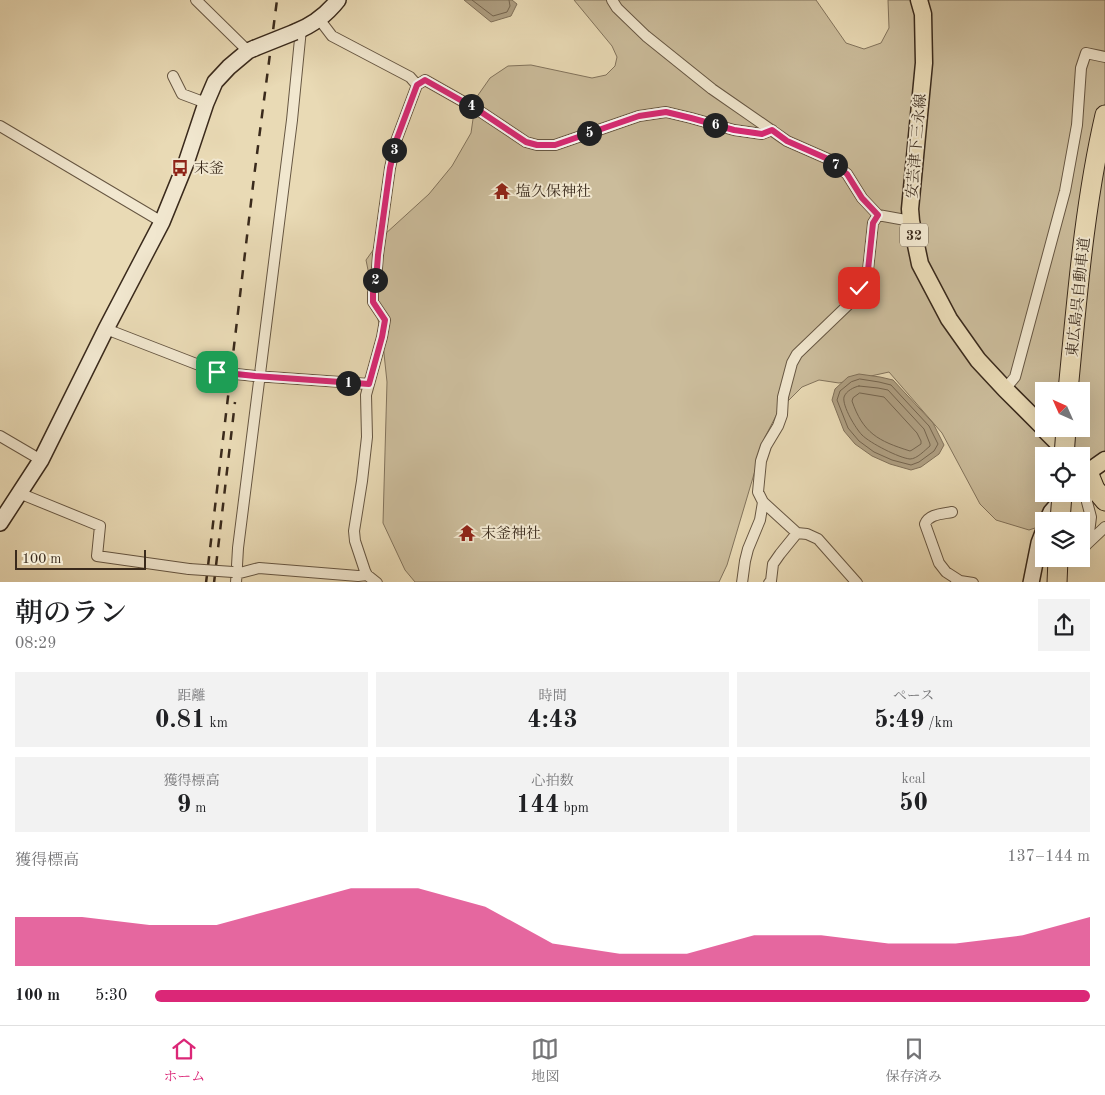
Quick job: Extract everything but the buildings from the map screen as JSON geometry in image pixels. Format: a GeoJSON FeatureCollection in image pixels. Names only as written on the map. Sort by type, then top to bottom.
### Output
{"type":"FeatureCollection","features":[{"type":"Feature","properties":{"kind":"highway","name":"東広島呉自動車道"},"geometry":{"type":"LineString","coordinates":[[1069,382],[1081,259],[1105,115]]}},
{"type":"Feature","properties":{"kind":"highway"},"geometry":{"type":"LineString","coordinates":[[1090,477],[1105,485]]}},
{"type":"Feature","properties":{"kind":"highway"},"geometry":{"type":"LineString","coordinates":[[1090,482],[1105,501]]}},
{"type":"Feature","properties":{"kind":"highway"},"geometry":{"type":"LineString","coordinates":[[1050,567],[1057,582]]}},
{"type":"Feature","properties":{"kind":"main road","name":"安芸津下三永線"},"geometry":{"type":"LineString","coordinates":[[919,0],[923,14],[924,63],[910,208],[920,264],[949,319],[978,360],[1035,420]]}},
{"type":"Feature","properties":{"kind":"main road","name":"安芸津下三永線"},"geometry":{"type":"LineString","coordinates":[[1053,438],[1062,447]]}},
{"type":"Feature","properties":{"kind":"main road"},"geometry":{"type":"LineString","coordinates":[[1090,469],[1105,460]]}},
{"type":"Feature","properties":{"kind":"street"},"geometry":{"type":"LineString","coordinates":[[196,0],[252,49]]}},
{"type":"Feature","properties":{"kind":"street"},"geometry":{"type":"LineString","coordinates":[[0,523],[41,460],[106,328],[162,222],[186,163],[206,103],[216,82],[229,67],[252,49],[319,20],[333,8],[338,0]]}},
{"type":"Feature","properties":{"kind":"street"},"geometry":{"type":"LineString","coordinates":[[612,0],[617,8],[646,36],[712,89],[787,141],[828,159],[847,174],[862,198],[878,215],[911,221]]}},
{"type":"Feature","properties":{"kind":"street"},"geometry":{"type":"LineString","coordinates":[[319,20],[332,36],[410,77],[417,85]]}},
{"type":"Feature","properties":{"kind":"street"},"geometry":{"type":"LineString","coordinates":[[235,576],[258,376],[292,120],[298,30]]}},
{"type":"Feature","properties":{"kind":"street"},"geometry":{"type":"LineString","coordinates":[[1005,389],[1015,377],[1065,191],[1077,125],[1081,68],[1086,53],[1105,57]]}},
{"type":"Feature","properties":{"kind":"street"},"geometry":{"type":"LineString","coordinates":[[173,76],[182,94],[206,103]]}},
{"type":"Feature","properties":{"kind":"street"},"geometry":{"type":"LineString","coordinates":[[377,582],[367,575],[355,540],[354,530],[367,437],[366,394],[385,320],[373,302],[373,293],[390,168],[396,141],[417,85],[425,80],[478,110],[526,142],[537,145],[555,145],[639,116],[666,112],[734,130],[762,134],[772,130]]}},
{"type":"Feature","properties":{"kind":"street"},"geometry":{"type":"LineString","coordinates":[[0,126],[162,222]]}},
{"type":"Feature","properties":{"kind":"street"},"geometry":{"type":"LineString","coordinates":[[857,582],[818,540],[807,534],[797,533],[763,502],[758,492],[761,461],[766,446],[778,426],[782,414],[783,397],[792,363],[797,354],[848,304],[859,288],[868,270],[873,223],[878,215]]}},
{"type":"Feature","properties":{"kind":"street"},"geometry":{"type":"LineString","coordinates":[[106,328],[217,372],[369,384]]}},
{"type":"Feature","properties":{"kind":"street"},"geometry":{"type":"LineString","coordinates":[[0,436],[41,460]]}},
{"type":"Feature","properties":{"kind":"street"},"geometry":{"type":"LineString","coordinates":[[19,493],[100,526],[97,556],[235,576],[259,568],[358,576],[367,575]]}},
{"type":"Feature","properties":{"kind":"street"},"geometry":{"type":"LineString","coordinates":[[742,582],[746,555],[760,520],[763,502]]}},
{"type":"Feature","properties":{"kind":"street"},"geometry":{"type":"LineString","coordinates":[[1051,512],[1060,502]]}},
{"type":"Feature","properties":{"kind":"street"},"geometry":{"type":"LineString","coordinates":[[952,512],[930,517],[926,519],[925,524],[939,563],[946,572],[958,582],[973,582]]}},
{"type":"Feature","properties":{"kind":"street"},"geometry":{"type":"LineString","coordinates":[[1090,542],[1105,528]]}},
{"type":"Feature","properties":{"kind":"street"},"geometry":{"type":"LineString","coordinates":[[769,582],[771,581],[773,564],[797,533]]}},
{"type":"Feature","properties":{"kind":"street"},"geometry":{"type":"LineString","coordinates":[[1031,582],[1041,567]]}},
{"type":"Feature","properties":{"kind":"shaded area"},"geometry":{"type":"Polygon","coordinates":[[[574,0],[816,0],[846,43],[864,49],[881,43],[889,28],[888,0],[1105,0],[1105,456],[1090,476],[1090,447],[1035,447],[1035,502],[1071,502],[1066,508],[1061,512],[1035,512],[1035,528],[1029,530],[996,520],[980,504],[942,433],[889,372],[839,383],[819,380],[802,387],[779,410],[765,437],[727,565],[719,582],[415,582],[405,570],[383,523],[387,382],[383,344],[366,260],[384,235],[429,194],[452,166],[471,133],[476,98],[490,78],[508,66],[531,65],[592,78],[606,75],[615,66],[617,57],[612,46],[574,0]]]}},
{"type":"Feature","properties":{"kind":"water"},"geometry":{"type":"Polygon","coordinates":[[[464,0],[512,0],[517,4],[511,16],[491,22],[464,0]]]}},
{"type":"Feature","properties":{"kind":"water"},"geometry":{"type":"Polygon","coordinates":[[[859,374],[893,380],[933,423],[944,445],[939,454],[921,467],[911,470],[872,456],[855,444],[844,431],[832,400],[835,389],[848,377],[859,374]]]}},
{"type":"Feature","properties":{"kind":"railway"},"geometry":{"type":"LineString","coordinates":[[206,582],[277,0]]}},
{"type":"Feature","properties":{"kind":"railway"},"geometry":{"type":"LineString","coordinates":[[214,582],[235,402]]}},
{"type":"Feature","properties":{"kind":"place","name":"末釜"},"geometry":{"type":"Point","coordinates":[180,168]}},
{"type":"Feature","properties":{"kind":"place","name":"塩久保神社"},"geometry":{"type":"Point","coordinates":[502,191]}},
{"type":"Feature","properties":{"kind":"place","name":"末釜神社"},"geometry":{"type":"Point","coordinates":[467,533]}},
{"type":"Feature","properties":{"kind":"route"},"geometry":{"type":"LineString","coordinates":[[217,372],[369,384],[385,320],[373,302],[373,293],[390,168],[396,141],[417,85],[425,80],[478,110],[526,142],[537,145],[555,145],[639,116],[666,112],[734,130],[762,134],[772,130],[787,141],[828,159],[847,174],[862,198],[878,215],[873,223],[868,270],[859,288]]}}]}
